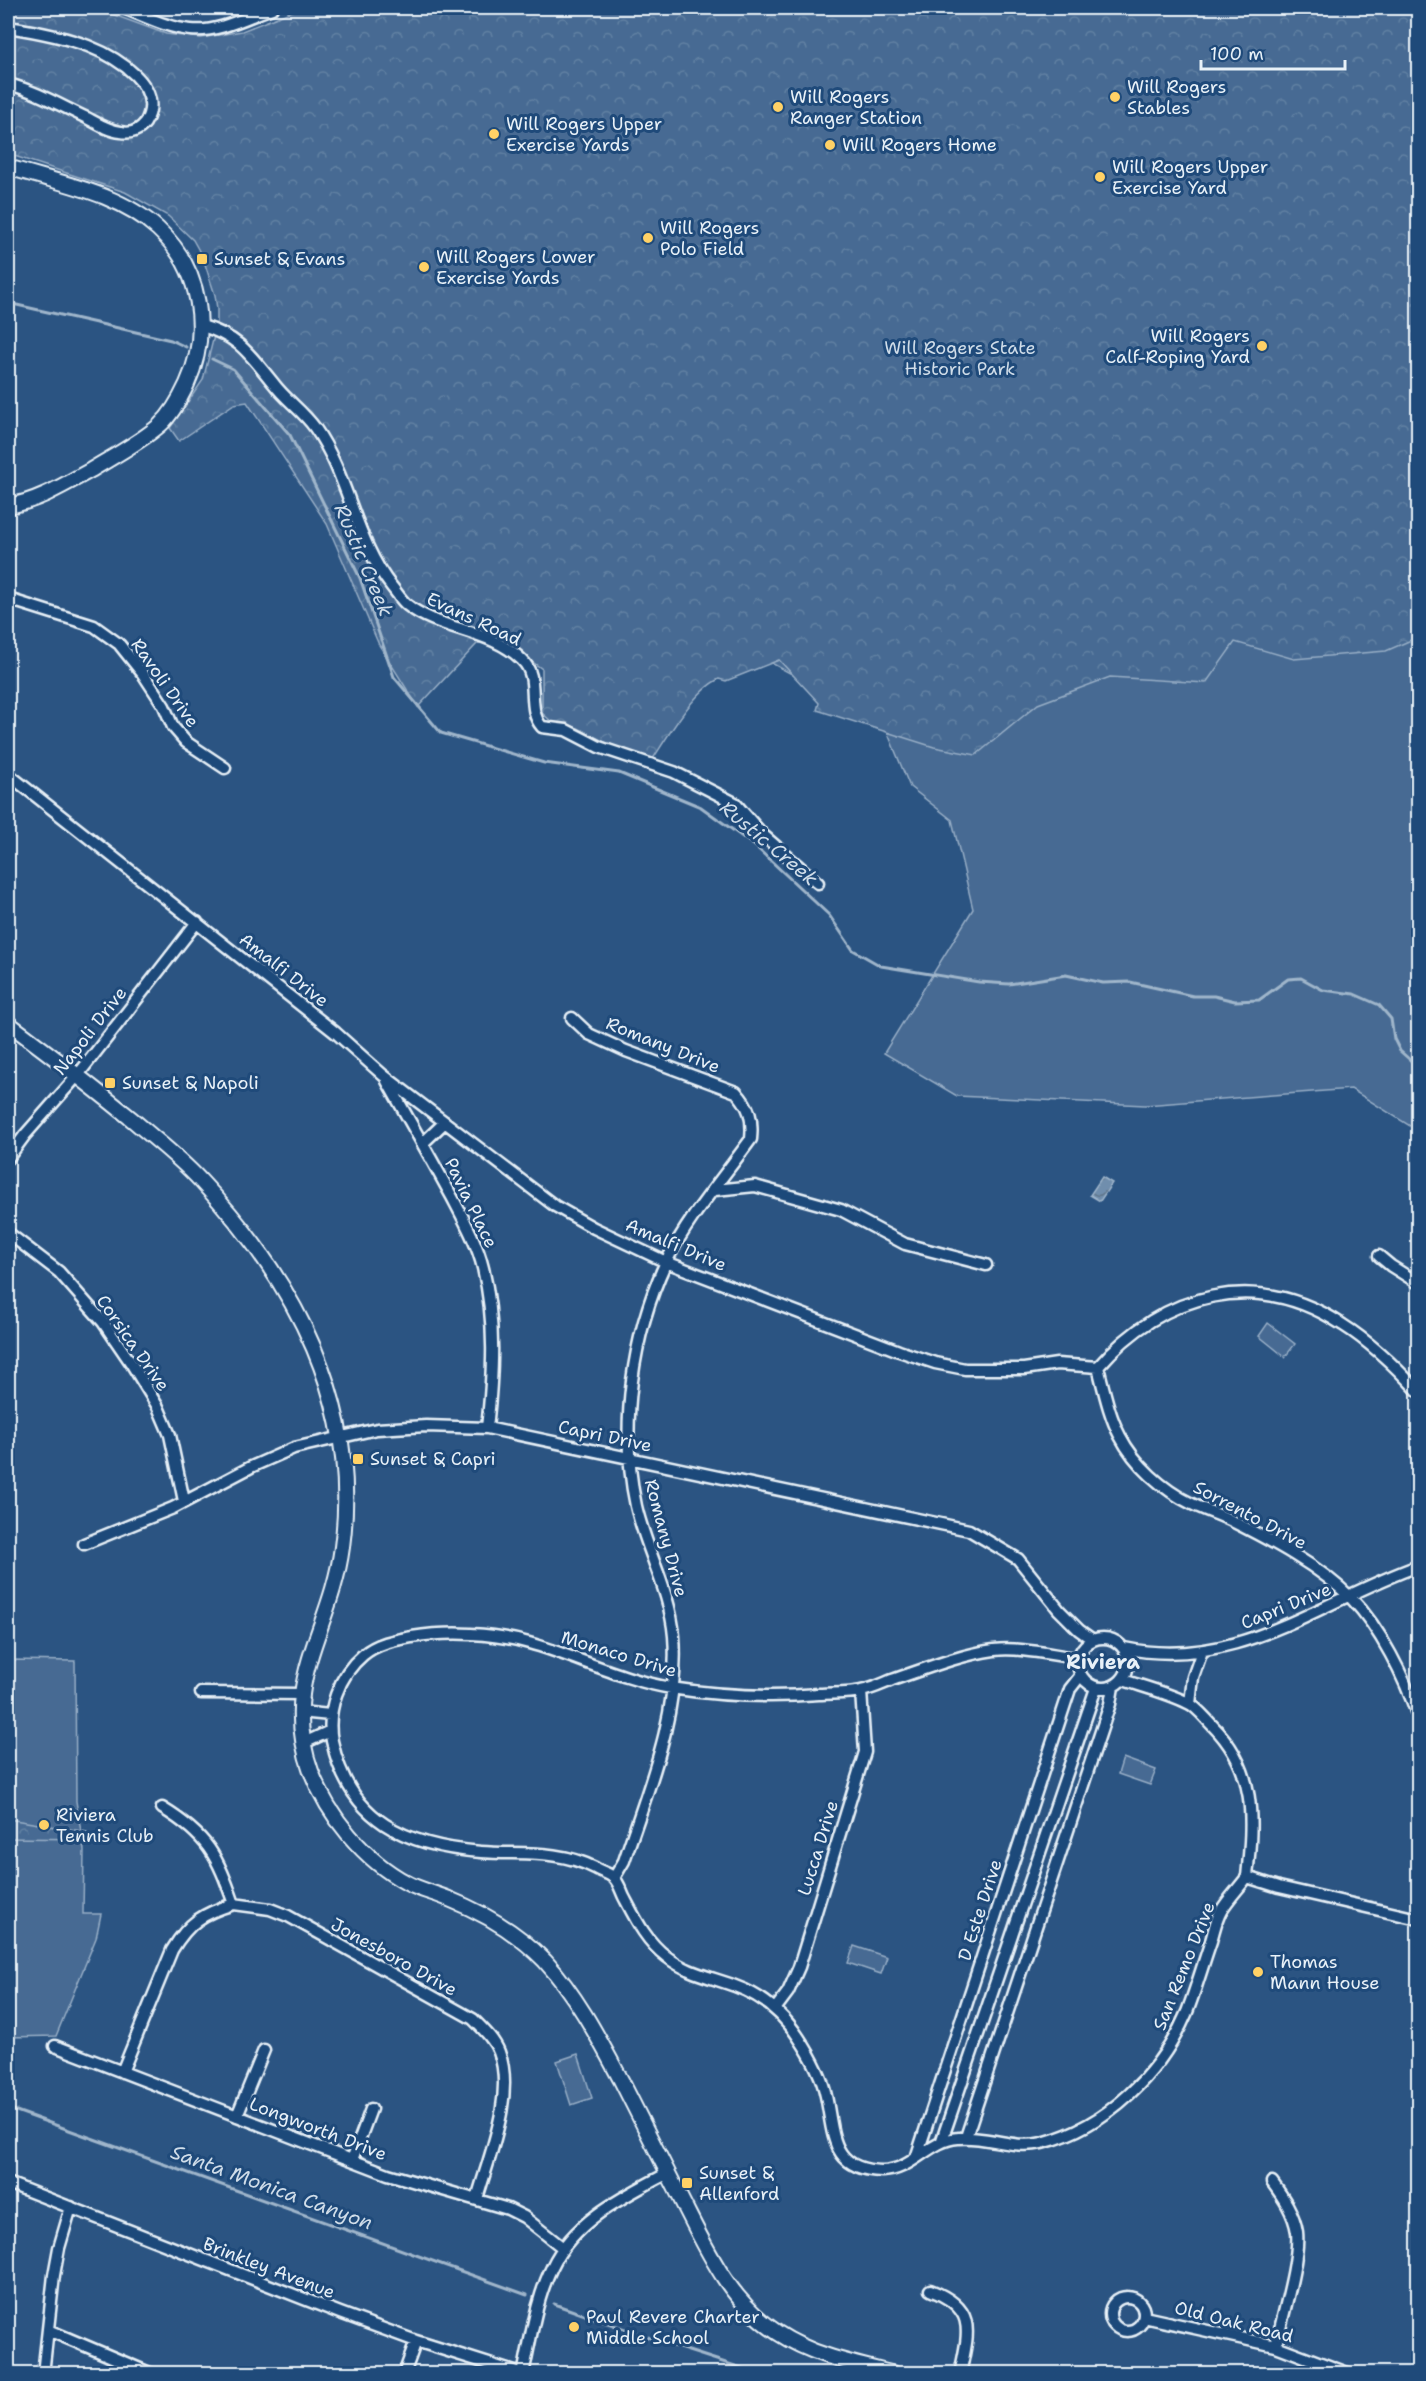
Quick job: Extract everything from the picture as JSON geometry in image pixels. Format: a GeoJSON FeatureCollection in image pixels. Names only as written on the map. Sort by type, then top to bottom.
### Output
{"type":"FeatureCollection","features":[{"type":"Feature","properties":{"kind":"main road"},"geometry":{"type":"LineString","coordinates":[[8,167],[113,200],[148,221],[171,243],[189,272],[202,326],[195,364],[190,377],[175,407],[160,425],[66,485],[34,500],[8,506]]}},
{"type":"Feature","properties":{"kind":"main road"},"geometry":{"type":"LineString","coordinates":[[8,1023],[78,1075],[198,1177],[250,1240],[281,1284],[304,1327],[329,1387],[341,1437],[344,1486],[342,1546],[331,1595],[305,1672],[300,1712],[310,1768],[331,1811],[347,1833],[390,1873],[411,1885],[489,1918],[518,1936],[545,1961],[577,2001],[600,2041],[715,2266],[734,2293],[758,2318],[782,2336],[810,2349],[833,2358],[895,2373]]}},
{"type":"Feature","properties":{"kind":"street"},"geometry":{"type":"LineString","coordinates":[[123,8],[149,19],[193,31],[224,25],[272,8]]}},
{"type":"Feature","properties":{"kind":"street"},"geometry":{"type":"LineString","coordinates":[[149,19],[153,8]]}},
{"type":"Feature","properties":{"kind":"street"},"geometry":{"type":"LineString","coordinates":[[8,27],[51,35],[88,46],[118,62],[146,87],[151,99],[149,115],[142,127],[132,133],[113,131],[25,88],[8,84]]}},
{"type":"Feature","properties":{"kind":"street","name":"Evans Road"},"geometry":{"type":"LineString","coordinates":[[202,326],[232,337],[315,428],[331,458],[374,558],[406,604],[424,615],[492,641],[522,659],[530,670],[536,721],[542,727],[566,730],[599,747],[674,772],[735,803],[763,836],[818,883]]}},
{"type":"Feature","properties":{"kind":"street","name":"Ravoli Drive"},"geometry":{"type":"LineString","coordinates":[[8,599],[94,626],[119,644],[143,674],[164,706],[173,727],[186,742],[225,768]]}},
{"type":"Feature","properties":{"kind":"street","name":"Amalfi Drive"},"geometry":{"type":"LineString","coordinates":[[8,774],[336,1033],[383,1075],[555,1206],[594,1228],[666,1262],[785,1309],[948,1367],[991,1370],[1024,1369],[1057,1364],[1098,1367]]}},
{"type":"Feature","properties":{"kind":"street","name":"Napoli Drive"},"geometry":{"type":"LineString","coordinates":[[8,1158],[25,1135],[78,1075],[197,922]]}},
{"type":"Feature","properties":{"kind":"street","name":"Romany Drive"},"geometry":{"type":"LineString","coordinates":[[572,1018],[589,1034],[626,1051],[736,1092],[746,1102],[752,1114],[751,1139],[715,1190],[693,1216],[666,1262],[648,1309],[632,1371],[629,1458],[636,1507],[666,1598],[674,1637],[672,1688],[663,1742],[624,1861],[614,1878]]}},
{"type":"Feature","properties":{"kind":"street","name":"Pavia Place"},"geometry":{"type":"LineString","coordinates":[[383,1075],[423,1143],[472,1237],[483,1266],[493,1336],[493,1372],[487,1428]]}},
{"type":"Feature","properties":{"kind":"street"},"geometry":{"type":"LineString","coordinates":[[423,1143],[445,1122]]}},
{"type":"Feature","properties":{"kind":"street"},"geometry":{"type":"LineString","coordinates":[[715,1190],[755,1186],[841,1209],[905,1244],[986,1265]]}},
{"type":"Feature","properties":{"kind":"street","name":"Corsica Drive"},"geometry":{"type":"LineString","coordinates":[[8,1233],[59,1272],[103,1323],[131,1363],[158,1407],[170,1435],[184,1501]]}},
{"type":"Feature","properties":{"kind":"street"},"geometry":{"type":"LineString","coordinates":[[1379,1256],[1419,1283]]}},
{"type":"Feature","properties":{"kind":"street"},"geometry":{"type":"LineString","coordinates":[[1098,1367],[1138,1328],[1172,1309],[1214,1295],[1238,1292],[1285,1298],[1307,1306],[1344,1325],[1401,1372],[1419,1391]]}},
{"type":"Feature","properties":{"kind":"street","name":"Sorrento Drive"},"geometry":{"type":"LineString","coordinates":[[1098,1367],[1106,1401],[1120,1436],[1134,1458],[1150,1475],[1191,1503],[1227,1518],[1271,1542],[1309,1566],[1350,1597],[1365,1614],[1388,1652],[1419,1717]]}},
{"type":"Feature","properties":{"kind":"street","name":"Capri Drive"},"geometry":{"type":"LineString","coordinates":[[84,1544],[184,1501],[294,1448],[398,1427],[487,1428],[969,1530],[1018,1559],[1059,1610],[1093,1640]]}},
{"type":"Feature","properties":{"kind":"street","name":"Capri Drive"},"geometry":{"type":"LineString","coordinates":[[1124,1648],[1142,1652],[1202,1651],[1256,1638],[1419,1566]]}},
{"type":"Feature","properties":{"kind":"street","name":"Monaco Drive"},"geometry":{"type":"LineString","coordinates":[[330,1731],[330,1715],[334,1697],[346,1675],[362,1655],[387,1641],[423,1635],[488,1636],[524,1641],[653,1684],[738,1697],[861,1691],[959,1658],[999,1649],[1078,1658]]}},
{"type":"Feature","properties":{"kind":"street"},"geometry":{"type":"LineString","coordinates":[[966,2137],[1110,1704],[1118,1683],[1129,1664],[1124,1648],[1110,1639],[1093,1640],[1086,1644],[1078,1658],[1081,1675],[1090,1685],[1096,1688],[1118,1683],[1190,1704],[1218,1731],[1238,1759],[1250,1791],[1252,1829],[1247,1877],[1279,1887],[1419,1919]]}},
{"type":"Feature","properties":{"kind":"street"},"geometry":{"type":"LineString","coordinates":[[1190,1704],[1193,1677],[1202,1651]]}},
{"type":"Feature","properties":{"kind":"street","name":"D Este Drive"},"geometry":{"type":"LineString","coordinates":[[916,2158],[1070,1689],[1081,1675]]}},
{"type":"Feature","properties":{"kind":"street","name":"D Este Drive"},"geometry":{"type":"LineString","coordinates":[[942,2140],[1096,1688]]}},
{"type":"Feature","properties":{"kind":"street","name":"Lucca Drive"},"geometry":{"type":"LineString","coordinates":[[776,2008],[788,1992],[799,1967],[865,1752],[861,1691]]}},
{"type":"Feature","properties":{"kind":"street"},"geometry":{"type":"LineString","coordinates":[[201,1693],[301,1694]]}},
{"type":"Feature","properties":{"kind":"street"},"geometry":{"type":"LineString","coordinates":[[300,1712],[330,1715]]}},
{"type":"Feature","properties":{"kind":"street"},"geometry":{"type":"LineString","coordinates":[[304,1743],[330,1731],[345,1779],[361,1803],[378,1820],[396,1833],[414,1840],[478,1852],[561,1855],[580,1860],[614,1878]]}},
{"type":"Feature","properties":{"kind":"street"},"geometry":{"type":"LineString","coordinates":[[122,2072],[172,1950],[183,1933],[197,1919],[214,1910],[234,1904],[217,1859],[207,1843],[195,1830],[162,1808]]}},
{"type":"Feature","properties":{"kind":"street","name":"San Remo Drive"},"geometry":{"type":"LineString","coordinates":[[614,1878],[644,1935],[666,1957],[692,1972],[757,1995],[776,2008],[798,2036],[815,2066],[825,2092],[831,2136],[837,2149],[850,2162],[867,2169],[888,2172],[901,2167],[942,2140],[966,2137],[1036,2145],[1078,2131],[1118,2105],[1143,2081],[1169,2046],[1187,2012],[1221,1911],[1247,1877]]}},
{"type":"Feature","properties":{"kind":"street","name":"Jonesboro Drive"},"geometry":{"type":"LineString","coordinates":[[234,1904],[270,1909],[288,1916],[473,2019],[487,2033],[499,2051],[504,2076],[504,2096],[477,2199]]}},
{"type":"Feature","properties":{"kind":"street","name":"Longworth Drive"},"geometry":{"type":"LineString","coordinates":[[55,2046],[388,2174],[477,2199],[524,2217],[563,2248]]}},
{"type":"Feature","properties":{"kind":"street"},"geometry":{"type":"LineString","coordinates":[[237,2116],[264,2050]]}},
{"type":"Feature","properties":{"kind":"street"},"geometry":{"type":"LineString","coordinates":[[352,2160],[371,2109]]}},
{"type":"Feature","properties":{"kind":"street"},"geometry":{"type":"LineString","coordinates":[[522,2373],[544,2286],[563,2248],[586,2223],[604,2209],[668,2173]]}},
{"type":"Feature","properties":{"kind":"street"},"geometry":{"type":"LineString","coordinates":[[1272,2182],[1287,2203],[1297,2232],[1291,2279],[1276,2346]]}},
{"type":"Feature","properties":{"kind":"street","name":"Brinkley Avenue"},"geometry":{"type":"LineString","coordinates":[[8,2183],[416,2342],[522,2373]]}},
{"type":"Feature","properties":{"kind":"street"},"geometry":{"type":"LineString","coordinates":[[43,2373],[59,2248],[71,2207]]}},
{"type":"Feature","properties":{"kind":"street"},"geometry":{"type":"LineString","coordinates":[[930,2290],[958,2306],[965,2315],[968,2337],[960,2373]]}},
{"type":"Feature","properties":{"kind":"street","name":"Old Oak Road"},"geometry":{"type":"LineString","coordinates":[[1144,2317],[1276,2346],[1350,2373]]}},
{"type":"Feature","properties":{"kind":"street"},"geometry":{"type":"LineString","coordinates":[[48,2330],[152,2373]]}},
{"type":"Feature","properties":{"kind":"street"},"geometry":{"type":"LineString","coordinates":[[404,2373],[416,2342]]}},
{"type":"Feature","properties":{"kind":"green space","name":"Will Rogers State Historic Park"},"geometry":{"type":"Polygon","coordinates":[[[8,8],[106,12],[166,34],[201,38],[242,31],[300,8],[1418,8],[1418,637],[1386,651],[1294,659],[1235,642],[1206,683],[1110,677],[1038,704],[976,755],[934,747],[817,710],[819,703],[779,660],[726,681],[719,679],[709,685],[680,718],[649,765],[578,728],[552,722],[542,713],[542,669],[506,643],[493,637],[477,644],[418,707],[379,645],[327,524],[247,402],[234,404],[179,441],[170,428],[203,380],[217,324],[215,295],[203,258],[193,240],[168,216],[125,192],[8,154],[8,8]]]}},
{"type":"Feature","properties":{"kind":"green space"},"geometry":{"type":"Polygon","coordinates":[[[1418,372],[1418,1131],[1351,1089],[1145,1105],[957,1096],[884,1053],[973,909],[952,820],[910,787],[884,724],[740,646],[1418,372]]]}},
{"type":"Feature","properties":{"kind":"green space"},"geometry":{"type":"Polygon","coordinates":[[[1268,1323],[1295,1344],[1285,1357],[1259,1336],[1268,1323]]]}},
{"type":"Feature","properties":{"kind":"green space","name":"Riviera Tennis Club"},"geometry":{"type":"Polygon","coordinates":[[[8,1660],[75,1661],[76,1801],[84,1850],[83,1914],[101,1914],[96,1938],[56,2036],[8,2037],[8,1660]]]}},
{"type":"Feature","properties":{"kind":"green space"},"geometry":{"type":"Polygon","coordinates":[[[1123,1758],[1156,1770],[1150,1785],[1118,1774],[1123,1758]]]}},
{"type":"Feature","properties":{"kind":"green space"},"geometry":{"type":"Polygon","coordinates":[[[8,1819],[87,1832],[91,1836],[87,1839],[8,1838],[8,1819]]]}},
{"type":"Feature","properties":{"kind":"green space"},"geometry":{"type":"Polygon","coordinates":[[[854,1946],[887,1957],[881,1974],[848,1963],[854,1946]]]}},
{"type":"Feature","properties":{"kind":"green space"},"geometry":{"type":"Polygon","coordinates":[[[578,2054],[592,2098],[571,2105],[557,2061],[578,2054]]]}},
{"type":"Feature","properties":{"kind":"water"},"geometry":{"type":"Polygon","coordinates":[[[1102,1177],[1112,1183],[1100,1201],[1090,1195],[1102,1177]]]}},
{"type":"Feature","properties":{"kind":"waterway","name":"Rustic Creek"},"geometry":{"type":"LineString","coordinates":[[8,303],[171,340],[186,347]]}},
{"type":"Feature","properties":{"kind":"waterway","name":"Rustic Creek"},"geometry":{"type":"LineString","coordinates":[[212,359],[233,369],[290,435],[360,578],[394,677],[441,733],[544,763],[619,773],[701,807],[755,846],[829,915],[853,950],[881,966],[979,982],[1009,984],[1066,975],[1103,983],[1130,982],[1193,996],[1214,996],[1235,1001],[1259,1000],[1288,979],[1301,978],[1323,990],[1354,994],[1379,1005],[1391,1019],[1394,1039],[1400,1051],[1418,1067]]}},
{"type":"Feature","properties":{"kind":"waterway","name":"Santa Monica Canyon"},"geometry":{"type":"LineString","coordinates":[[8,2108],[527,2295]]}},
{"type":"Feature","properties":{"kind":"waterway","name":"Santa Monica Canyon"},"geometry":{"type":"LineString","coordinates":[[554,2304],[760,2374]]}},
{"type":"Feature","properties":{"kind":"place","name":"Will Rogers Stables"},"geometry":{"type":"Point","coordinates":[1115,97]}},
{"type":"Feature","properties":{"kind":"place","name":"Will Rogers Ranger Station"},"geometry":{"type":"Point","coordinates":[778,107]}},
{"type":"Feature","properties":{"kind":"place","name":"Will Rogers Upper Exercise Yards"},"geometry":{"type":"Point","coordinates":[494,134]}},
{"type":"Feature","properties":{"kind":"place","name":"Will Rogers Home"},"geometry":{"type":"Point","coordinates":[830,145]}},
{"type":"Feature","properties":{"kind":"place","name":"Will Rogers Upper Exercise Yard"},"geometry":{"type":"Point","coordinates":[1100,177]}},
{"type":"Feature","properties":{"kind":"place","name":"Will Rogers Polo Field"},"geometry":{"type":"Point","coordinates":[648,238]}},
{"type":"Feature","properties":{"kind":"place","name":"Sunset & Evans"},"geometry":{"type":"Point","coordinates":[202,259]}},
{"type":"Feature","properties":{"kind":"place","name":"Will Rogers Lower Exercise Yards"},"geometry":{"type":"Point","coordinates":[424,267]}},
{"type":"Feature","properties":{"kind":"place","name":"Will Rogers Calf-Roping Yard"},"geometry":{"type":"Point","coordinates":[1262,346]}},
{"type":"Feature","properties":{"kind":"place","name":"Sunset & Napoli"},"geometry":{"type":"Point","coordinates":[110,1083]}},
{"type":"Feature","properties":{"kind":"place","name":"Sunset & Capri"},"geometry":{"type":"Point","coordinates":[358,1459]}},
{"type":"Feature","properties":{"kind":"place","name":"Riviera Tennis Club"},"geometry":{"type":"Point","coordinates":[44,1825]}},
{"type":"Feature","properties":{"kind":"place","name":"Thomas Mann House"},"geometry":{"type":"Point","coordinates":[1258,1972]}},
{"type":"Feature","properties":{"kind":"place","name":"Sunset & Allenford"},"geometry":{"type":"Point","coordinates":[687,2183]}},
{"type":"Feature","properties":{"kind":"place","name":"Paul Revere Charter Middle School"},"geometry":{"type":"Point","coordinates":[574,2327]}},
{"type":"Feature","properties":{"kind":"district","name":"Riviera"},"geometry":{"type":"Point","coordinates":[1103,1662]}}]}
